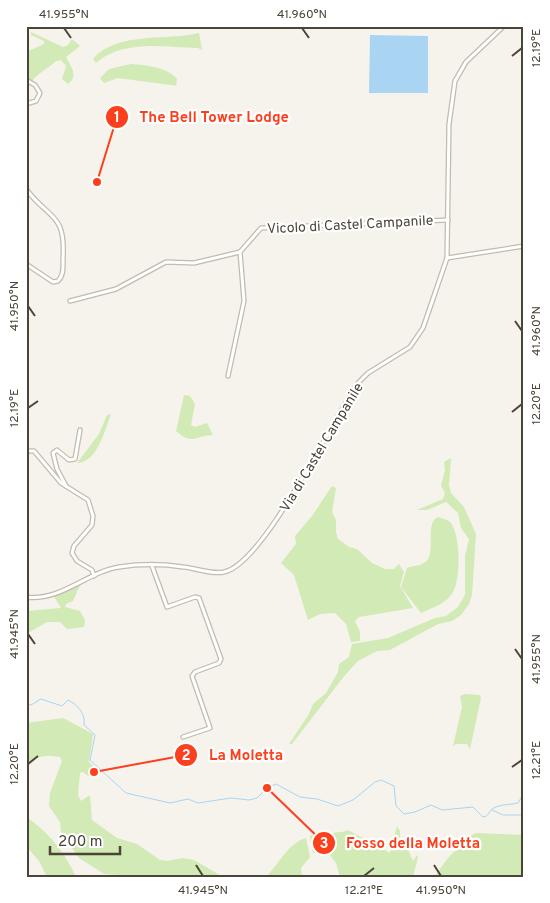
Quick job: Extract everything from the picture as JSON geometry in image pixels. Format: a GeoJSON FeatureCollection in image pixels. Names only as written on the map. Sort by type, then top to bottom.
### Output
{"type":"FeatureCollection","features":[{"type":"Feature","properties":{"kind":"street","name":"Via di Castel Campanile"},"geometry":{"type":"LineString","coordinates":[[26,597],[46,596],[120,567],[175,566],[220,573],[233,570],[274,524],[358,383],[368,373],[409,348],[416,340],[430,309],[447,258],[449,124],[455,81],[466,62],[504,26]]}},
{"type":"Feature","properties":{"kind":"street"},"geometry":{"type":"LineString","coordinates":[[26,80],[34,84],[40,93],[37,100],[26,104]]}},
{"type":"Feature","properties":{"kind":"street"},"geometry":{"type":"LineString","coordinates":[[26,189],[54,215],[61,227],[64,242],[62,277],[58,281],[53,282],[26,264]]}},
{"type":"Feature","properties":{"kind":"street","name":"Vicolo di Castel Campanile"},"geometry":{"type":"LineString","coordinates":[[240,252],[260,228],[266,226],[448,220]]}},
{"type":"Feature","properties":{"kind":"street"},"geometry":{"type":"LineString","coordinates":[[447,258],[524,246]]}},
{"type":"Feature","properties":{"kind":"street"},"geometry":{"type":"LineString","coordinates":[[70,301],[116,290],[167,261],[194,263],[240,252],[244,303],[228,376]]}},
{"type":"Feature","properties":{"kind":"street"},"geometry":{"type":"LineString","coordinates":[[68,488],[59,473],[53,453],[57,450],[70,460],[75,459],[80,430]]}},
{"type":"Feature","properties":{"kind":"street"},"geometry":{"type":"LineString","coordinates":[[26,451],[34,451],[58,480],[68,488],[84,495],[90,504],[92,525],[73,547],[72,553],[77,562],[92,570],[94,576]]}},
{"type":"Feature","properties":{"kind":"street"},"geometry":{"type":"LineString","coordinates":[[152,566],[168,607],[195,597],[199,598],[221,659],[218,663],[195,672],[192,676],[210,728],[183,737]]}},
{"type":"Feature","properties":{"kind":"green space"},"geometry":{"type":"Polygon","coordinates":[[[31,32],[63,47],[68,45],[72,39],[80,46],[66,57],[74,75],[68,84],[62,79],[66,66],[61,60],[56,61],[32,81],[26,80],[29,71],[26,68],[26,52],[44,44],[44,41],[31,35],[31,32]]]}},
{"type":"Feature","properties":{"kind":"green space"},"geometry":{"type":"Polygon","coordinates":[[[199,33],[202,50],[198,48],[159,46],[132,47],[107,55],[96,63],[93,59],[103,50],[115,44],[143,38],[199,33]]]}},
{"type":"Feature","properties":{"kind":"green space"},"geometry":{"type":"Polygon","coordinates":[[[131,64],[162,69],[177,79],[176,85],[178,86],[118,78],[104,83],[100,78],[109,69],[131,64]]]}},
{"type":"Feature","properties":{"kind":"green space"},"geometry":{"type":"Polygon","coordinates":[[[184,395],[190,396],[195,404],[191,425],[195,427],[207,423],[213,435],[191,439],[176,431],[184,395]]]}},
{"type":"Feature","properties":{"kind":"green space"},"geometry":{"type":"Polygon","coordinates":[[[111,414],[103,437],[95,452],[84,462],[77,463],[99,434],[107,415],[111,414]]]}},
{"type":"Feature","properties":{"kind":"green space"},"geometry":{"type":"Polygon","coordinates":[[[451,458],[449,485],[451,493],[464,507],[476,534],[472,595],[469,604],[461,615],[452,621],[438,624],[390,650],[377,651],[358,661],[292,744],[289,744],[309,714],[313,704],[326,693],[338,672],[339,664],[349,657],[352,644],[388,638],[435,618],[446,616],[458,607],[465,595],[465,556],[469,539],[461,528],[458,513],[446,502],[427,510],[417,510],[443,499],[445,493],[441,486],[445,470],[444,462],[451,458]]]}},
{"type":"Feature","properties":{"kind":"green space"},"geometry":{"type":"Polygon","coordinates":[[[332,486],[336,488],[332,512],[336,520],[338,539],[349,547],[357,549],[372,563],[385,569],[394,569],[399,564],[404,572],[400,586],[413,608],[359,617],[355,621],[360,632],[360,641],[351,642],[346,624],[335,613],[320,614],[308,620],[294,575],[281,563],[296,544],[295,536],[312,516],[332,486]]]}},
{"type":"Feature","properties":{"kind":"green space"},"geometry":{"type":"Polygon","coordinates":[[[438,517],[449,521],[456,535],[458,567],[456,586],[447,600],[421,613],[401,587],[407,568],[421,565],[428,559],[431,548],[432,524],[438,517]]]}},
{"type":"Feature","properties":{"kind":"green space"},"geometry":{"type":"Polygon","coordinates":[[[81,583],[73,601],[66,604],[65,607],[80,611],[85,620],[84,627],[67,629],[60,622],[47,622],[26,634],[26,611],[61,608],[53,595],[81,583]]]}},
{"type":"Feature","properties":{"kind":"green space"},"geometry":{"type":"Polygon","coordinates":[[[465,694],[480,695],[481,698],[470,749],[467,744],[456,744],[453,746],[462,707],[460,696],[465,694]]]}},
{"type":"Feature","properties":{"kind":"green space"},"geometry":{"type":"Polygon","coordinates":[[[63,718],[93,734],[89,762],[98,770],[93,769],[88,776],[83,772],[80,773],[78,795],[81,801],[90,795],[92,820],[117,838],[137,844],[160,860],[167,861],[183,858],[194,860],[223,877],[121,877],[119,875],[104,874],[79,858],[61,832],[60,822],[49,806],[50,793],[62,761],[60,757],[42,756],[26,765],[26,723],[63,718]]]}},
{"type":"Feature","properties":{"kind":"green space"},"geometry":{"type":"Polygon","coordinates":[[[26,817],[34,822],[55,843],[76,877],[47,877],[39,861],[26,846],[26,817]]]}},
{"type":"Feature","properties":{"kind":"green space"},"geometry":{"type":"Polygon","coordinates":[[[397,826],[400,831],[400,845],[408,849],[413,861],[417,855],[418,857],[413,877],[340,877],[336,863],[329,854],[313,853],[310,836],[348,830],[390,853],[397,826]]]}},
{"type":"Feature","properties":{"kind":"green space"},"geometry":{"type":"Polygon","coordinates":[[[476,833],[524,835],[524,877],[434,877],[450,856],[461,847],[462,840],[476,833]]]}},
{"type":"Feature","properties":{"kind":"green space"},"geometry":{"type":"Polygon","coordinates":[[[306,838],[310,857],[301,868],[302,877],[266,877],[288,850],[306,838]]]}},
{"type":"Feature","properties":{"kind":"water"},"geometry":{"type":"Polygon","coordinates":[[[370,35],[428,36],[428,93],[369,93],[370,35]]]}},
{"type":"Feature","properties":{"kind":"waterway"},"geometry":{"type":"LineString","coordinates":[[26,704],[31,705],[41,699],[62,706],[68,700],[71,702],[82,713],[84,725],[95,735],[90,760],[126,793],[170,803],[188,799],[198,803],[231,798],[249,800],[257,798],[267,788],[276,784],[300,797],[317,799],[338,806],[353,800],[375,782],[381,780],[394,786],[396,806],[404,814],[415,812],[431,805],[442,810],[473,807],[483,817],[495,807],[518,803],[524,793]]}},
{"type":"Feature","properties":{"kind":"waterway"},"geometry":{"type":"LineString","coordinates":[[492,810],[503,815]]}},
{"type":"Feature","properties":{"kind":"waterway"},"geometry":{"type":"LineString","coordinates":[[504,815],[524,815]]}},
{"type":"Feature","properties":{"kind":"place","name":"The Bell Tower Lodge"},"geometry":{"type":"Point","coordinates":[97,182]}},
{"type":"Feature","properties":{"kind":"place","name":"La Moletta"},"geometry":{"type":"Point","coordinates":[94,772]}},
{"type":"Feature","properties":{"kind":"place","name":"Fosso della Moletta"},"geometry":{"type":"Point","coordinates":[267,788]}}]}
